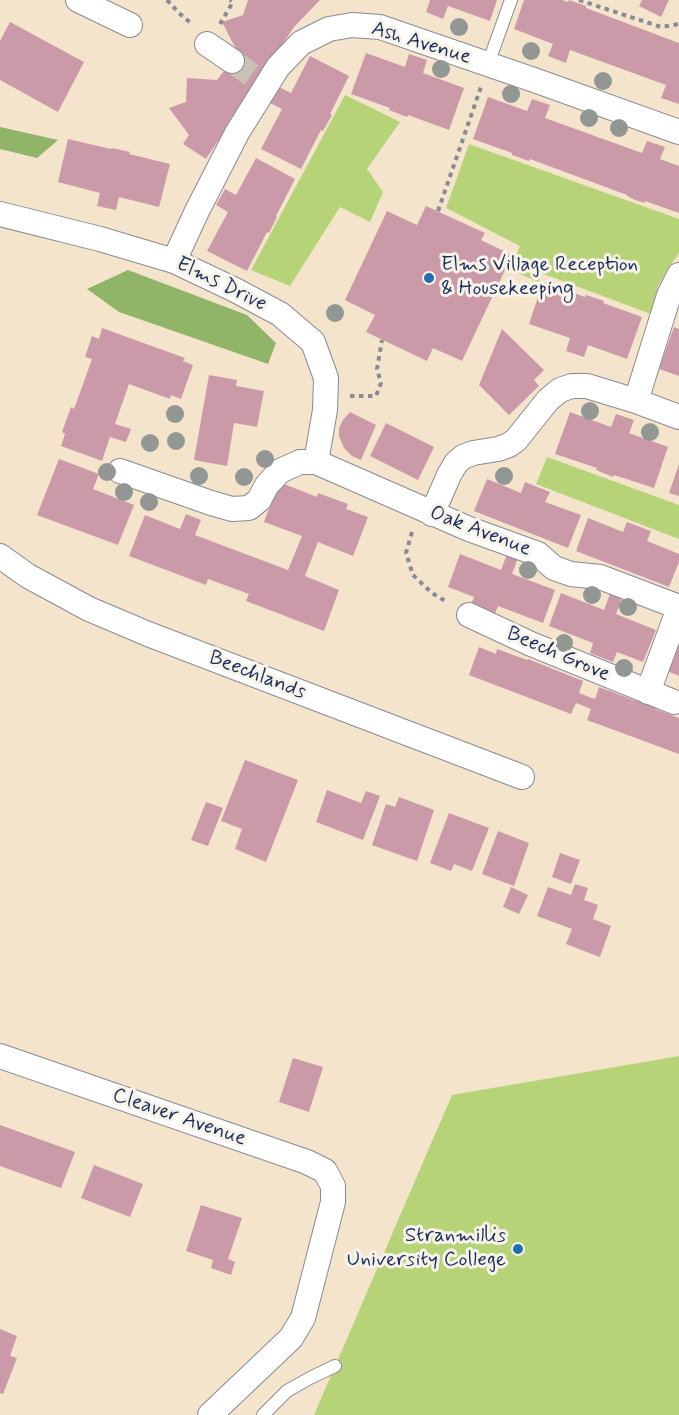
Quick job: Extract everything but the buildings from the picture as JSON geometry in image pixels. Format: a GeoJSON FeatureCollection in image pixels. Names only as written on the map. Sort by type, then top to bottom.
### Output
{"type":"FeatureCollection","features":[{"type":"Feature","properties":{"kind":"street"},"geometry":{"type":"LineString","coordinates":[[78,0],[130,25]]}},
{"type":"Feature","properties":{"kind":"street","name":"Ash Avenue"},"geometry":{"type":"LineString","coordinates":[[174,261],[261,81],[301,43],[328,29],[352,25],[380,27],[679,132]]}},
{"type":"Feature","properties":{"kind":"street"},"geometry":{"type":"LineString","coordinates":[[207,44],[232,61]]}},
{"type":"Feature","properties":{"kind":"street","name":"Elms Drive"},"geometry":{"type":"LineString","coordinates":[[0,214],[100,239],[174,261],[280,314],[313,342],[326,378],[325,410],[316,462]]}},
{"type":"Feature","properties":{"kind":"street"},"geometry":{"type":"LineString","coordinates":[[636,401],[669,295],[679,275]]}},
{"type":"Feature","properties":{"kind":"street"},"geometry":{"type":"LineString","coordinates":[[425,511],[456,463],[473,453],[509,445],[516,440],[548,400],[560,390],[572,386],[587,386],[679,417]]}},
{"type":"Feature","properties":{"kind":"street"},"geometry":{"type":"LineString","coordinates":[[120,471],[232,509],[249,508],[259,500],[267,485],[280,471],[300,462],[316,462]]}},
{"type":"Feature","properties":{"kind":"street","name":"Oak Avenue"},"geometry":{"type":"LineString","coordinates":[[316,462],[470,530],[538,554],[554,568],[571,574],[600,577],[679,607]]}},
{"type":"Feature","properties":{"kind":"street","name":"Beechlands"},"geometry":{"type":"LineString","coordinates":[[0,556],[28,576],[89,609],[522,777]]}},
{"type":"Feature","properties":{"kind":"street"},"geometry":{"type":"LineString","coordinates":[[648,692],[679,607]]}},
{"type":"Feature","properties":{"kind":"street","name":"Beech Grove"},"geometry":{"type":"LineString","coordinates":[[469,615],[531,644],[674,702]]}},
{"type":"Feature","properties":{"kind":"street","name":"Cleaver Avenue"},"geometry":{"type":"LineString","coordinates":[[0,1056],[307,1162],[325,1171],[333,1186],[333,1202],[303,1318],[291,1338],[210,1415]]}},
{"type":"Feature","properties":{"kind":"lane"},"geometry":{"type":"LineString","coordinates":[[488,64],[511,0]]}},
{"type":"Feature","properties":{"kind":"lane"},"geometry":{"type":"LineString","coordinates":[[262,1415],[287,1391],[335,1366]]}},
{"type":"Feature","properties":{"kind":"path"},"geometry":{"type":"LineString","coordinates":[[166,0],[197,29],[207,44]]}},
{"type":"Feature","properties":{"kind":"path"},"geometry":{"type":"LineString","coordinates":[[579,0],[661,27],[679,24]]}},
{"type":"Feature","properties":{"kind":"path"},"geometry":{"type":"LineString","coordinates":[[438,211],[470,118]]}},
{"type":"Feature","properties":{"kind":"path"},"geometry":{"type":"LineString","coordinates":[[325,395],[376,396],[381,383],[377,369],[382,340]]}},
{"type":"Feature","properties":{"kind":"path"},"geometry":{"type":"LineString","coordinates":[[425,511],[406,553],[413,575],[432,593],[469,615]]}},
{"type":"Feature","properties":{"kind":"green space"},"geometry":{"type":"Polygon","coordinates":[[[345,95],[400,122],[367,169],[383,192],[370,222],[340,207],[290,286],[251,270],[345,95]]]}},
{"type":"Feature","properties":{"kind":"green space"},"geometry":{"type":"Polygon","coordinates":[[[0,127],[58,140],[37,158],[0,149],[0,127]]]}},
{"type":"Feature","properties":{"kind":"green space"},"geometry":{"type":"Polygon","coordinates":[[[469,144],[679,219],[679,253],[658,286],[651,314],[541,273],[539,282],[510,270],[520,246],[446,208],[469,144]]]}},
{"type":"Feature","properties":{"kind":"green space"},"geometry":{"type":"Polygon","coordinates":[[[128,270],[247,315],[276,343],[268,364],[119,312],[87,289],[128,270]]]}},
{"type":"Feature","properties":{"kind":"green space"},"geometry":{"type":"Polygon","coordinates":[[[547,457],[679,505],[679,539],[536,484],[547,457]]]}},
{"type":"Feature","properties":{"kind":"green space","name":"Stranmillis University College"},"geometry":{"type":"Polygon","coordinates":[[[679,1056],[679,1415],[314,1415],[452,1095],[679,1056]]]}},
{"type":"Feature","properties":{"kind":"tunnel"},"geometry":{"type":"LineString","coordinates":[[232,61],[256,78]]}},
{"type":"Feature","properties":{"kind":"place","name":"Elms Village Reception & Housekeeping"},"geometry":{"type":"Point","coordinates":[429,278]}},
{"type":"Feature","properties":{"kind":"place","name":"Stranmillis University College"},"geometry":{"type":"Point","coordinates":[518,1249]}}]}
